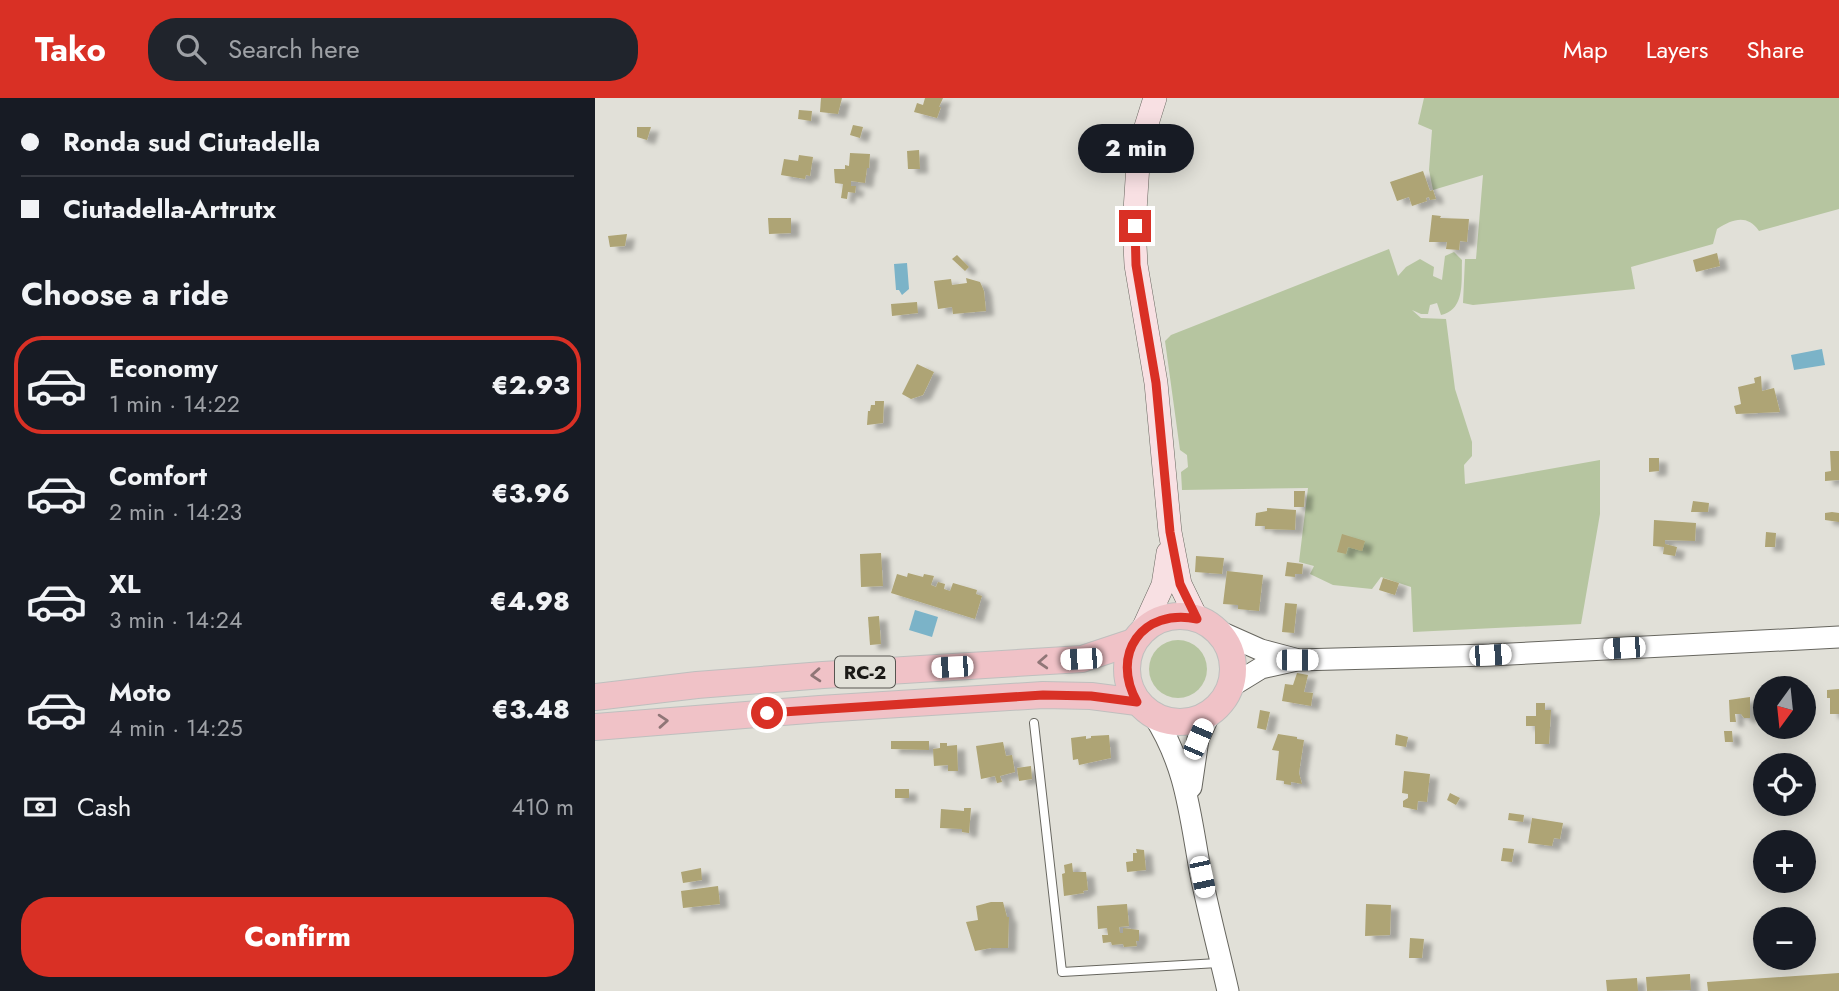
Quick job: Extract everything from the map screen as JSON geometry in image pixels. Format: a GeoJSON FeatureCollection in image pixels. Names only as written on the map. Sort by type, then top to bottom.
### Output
{"type":"FeatureCollection","features":[{"type":"Feature","properties":{"kind":"main road"},"geometry":{"type":"LineString","coordinates":[[1155,98],[1139,149],[1135,226],[1139,287],[1156,383],[1170,532],[1180,584],[1206,624],[1226,642],[1232,656],[1230,687],[1223,702],[1210,713]]}},
{"type":"Feature","properties":{"kind":"main road"},"geometry":{"type":"LineString","coordinates":[[1146,709],[1129,688],[1127,657],[1163,585],[1170,532]]}},
{"type":"Feature","properties":{"kind":"main road","name":"RC-2"},"geometry":{"type":"LineString","coordinates":[[595,697],[697,685],[823,675],[1081,659],[1138,637],[1154,622],[1168,617],[1182,616],[1206,624]]}},
{"type":"Feature","properties":{"kind":"main road","name":"RC-2"},"geometry":{"type":"LineString","coordinates":[[595,727],[1043,695],[1091,696],[1146,709],[1163,720],[1179,723],[1195,721],[1210,713]]}},
{"type":"Feature","properties":{"kind":"street"},"geometry":{"type":"LineString","coordinates":[[1206,624],[1261,650],[1297,660]]}},
{"type":"Feature","properties":{"kind":"street"},"geometry":{"type":"LineString","coordinates":[[1230,687],[1261,668],[1297,660],[1490,655],[1839,637]]}},
{"type":"Feature","properties":{"kind":"street"},"geometry":{"type":"LineString","coordinates":[[1146,709],[1175,753],[1189,803],[1227,991]]}},
{"type":"Feature","properties":{"kind":"street"},"geometry":{"type":"LineString","coordinates":[[1189,803],[1194,753],[1210,713]]}},
{"type":"Feature","properties":{"kind":"lane"},"geometry":{"type":"LineString","coordinates":[[1034,723],[1062,972],[1221,963]]}},
{"type":"Feature","properties":{"kind":"green space"},"geometry":{"type":"Polygon","coordinates":[[[1424,98],[1839,98],[1839,209],[1759,231],[1745,220],[1729,223],[1717,229],[1713,244],[1631,267],[1635,289],[1473,305],[1463,303],[1465,259],[1476,259],[1483,175],[1433,190],[1429,170],[1432,130],[1418,124],[1424,98]]]}},
{"type":"Feature","properties":{"kind":"green space"},"geometry":{"type":"Polygon","coordinates":[[[1389,249],[1398,276],[1406,267],[1420,259],[1434,267],[1433,276],[1442,280],[1445,256],[1454,252],[1462,260],[1461,293],[1455,307],[1441,315],[1437,303],[1430,305],[1428,314],[1412,310],[1421,318],[1446,319],[1455,389],[1472,442],[1472,456],[1464,465],[1465,484],[1600,460],[1600,514],[1581,624],[1413,632],[1411,587],[1381,577],[1372,589],[1333,585],[1310,574],[1314,566],[1299,562],[1308,488],[1182,490],[1181,472],[1188,467],[1187,455],[1180,450],[1165,341],[1171,335],[1389,249]]]}},
{"type":"Feature","properties":{"kind":"green space"},"geometry":{"type":"Polygon","coordinates":[[[1178,640],[1189,642],[1202,653],[1207,669],[1205,680],[1194,693],[1178,698],[1167,696],[1154,685],[1149,669],[1151,658],[1162,645],[1178,640]]]}},
{"type":"Feature","properties":{"kind":"water"},"geometry":{"type":"Polygon","coordinates":[[[907,263],[909,289],[902,295],[896,290],[894,264],[907,263]]]}},
{"type":"Feature","properties":{"kind":"water"},"geometry":{"type":"Polygon","coordinates":[[[1822,349],[1825,365],[1794,370],[1791,355],[1822,349]]]}},
{"type":"Feature","properties":{"kind":"water"},"geometry":{"type":"Polygon","coordinates":[[[915,610],[938,617],[932,637],[909,630],[915,610]]]}},
{"type":"Feature","properties":{"kind":"building"},"geometry":{"type":"Polygon","coordinates":[[[821,98],[842,98],[838,114],[820,112],[821,98]]]}},
{"type":"Feature","properties":{"kind":"building"},"geometry":{"type":"Polygon","coordinates":[[[925,98],[943,98],[937,118],[914,112],[917,103],[923,105],[925,98]]]}},
{"type":"Feature","properties":{"kind":"building"},"geometry":{"type":"Polygon","coordinates":[[[799,110],[812,111],[811,121],[798,119],[799,110]]]}},
{"type":"Feature","properties":{"kind":"building"},"geometry":{"type":"Polygon","coordinates":[[[853,125],[863,127],[860,138],[850,135],[853,125]]]}},
{"type":"Feature","properties":{"kind":"building"},"geometry":{"type":"Polygon","coordinates":[[[637,127],[651,127],[647,140],[637,137],[637,127]]]}},
{"type":"Feature","properties":{"kind":"building"},"geometry":{"type":"Polygon","coordinates":[[[919,150],[920,169],[908,169],[907,151],[919,150]]]}},
{"type":"Feature","properties":{"kind":"building"},"geometry":{"type":"Polygon","coordinates":[[[850,153],[870,154],[865,183],[851,181],[851,186],[856,186],[855,193],[848,192],[847,199],[841,198],[843,184],[835,183],[834,169],[845,169],[845,165],[849,166],[850,153]]]}},
{"type":"Feature","properties":{"kind":"building"},"geometry":{"type":"Polygon","coordinates":[[[799,155],[813,157],[810,176],[806,175],[805,179],[781,175],[784,159],[798,161],[799,155]]]}},
{"type":"Feature","properties":{"kind":"building"},"geometry":{"type":"Polygon","coordinates":[[[1423,171],[1436,199],[1430,200],[1429,197],[1426,198],[1427,201],[1412,206],[1409,197],[1397,201],[1390,182],[1423,171]]]}},
{"type":"Feature","properties":{"kind":"building"},"geometry":{"type":"Polygon","coordinates":[[[1432,215],[1441,216],[1440,218],[1469,219],[1467,242],[1460,241],[1459,250],[1446,249],[1447,242],[1429,242],[1432,215]]]}},
{"type":"Feature","properties":{"kind":"building"},"geometry":{"type":"Polygon","coordinates":[[[768,218],[791,218],[791,233],[769,234],[768,218]]]}},
{"type":"Feature","properties":{"kind":"building"},"geometry":{"type":"Polygon","coordinates":[[[627,234],[625,246],[610,247],[608,236],[627,234]]]}},
{"type":"Feature","properties":{"kind":"building"},"geometry":{"type":"Polygon","coordinates":[[[1717,253],[1720,266],[1696,272],[1693,260],[1717,253]]]}},
{"type":"Feature","properties":{"kind":"building"},"geometry":{"type":"Polygon","coordinates":[[[957,255],[969,267],[965,271],[952,259],[957,255]]]}},
{"type":"Feature","properties":{"kind":"building"},"geometry":{"type":"Polygon","coordinates":[[[966,278],[980,282],[986,311],[953,314],[952,307],[938,309],[934,281],[951,279],[952,285],[967,283],[966,278]]]}},
{"type":"Feature","properties":{"kind":"building"},"geometry":{"type":"Polygon","coordinates":[[[917,302],[918,313],[892,316],[891,304],[917,302]]]}},
{"type":"Feature","properties":{"kind":"building"},"geometry":{"type":"Polygon","coordinates":[[[917,364],[934,372],[923,395],[911,399],[902,394],[917,364]]]}},
{"type":"Feature","properties":{"kind":"building"},"geometry":{"type":"Polygon","coordinates":[[[1761,376],[1762,391],[1774,388],[1780,412],[1736,414],[1734,406],[1741,404],[1738,387],[1755,383],[1754,378],[1761,376]]]}},
{"type":"Feature","properties":{"kind":"building"},"geometry":{"type":"Polygon","coordinates":[[[875,401],[884,401],[883,423],[867,425],[868,411],[871,405],[875,405],[875,401]]]}},
{"type":"Feature","properties":{"kind":"building"},"geometry":{"type":"Polygon","coordinates":[[[1830,451],[1839,451],[1839,480],[1825,481],[1825,472],[1831,471],[1830,451]]]}},
{"type":"Feature","properties":{"kind":"building"},"geometry":{"type":"Polygon","coordinates":[[[1649,458],[1659,458],[1659,471],[1649,472],[1649,458]]]}},
{"type":"Feature","properties":{"kind":"building"},"geometry":{"type":"Polygon","coordinates":[[[1294,491],[1305,491],[1304,507],[1294,507],[1294,491]]]}},
{"type":"Feature","properties":{"kind":"building"},"geometry":{"type":"Polygon","coordinates":[[[1693,501],[1709,503],[1708,512],[1691,512],[1693,501]]]}},
{"type":"Feature","properties":{"kind":"building"},"geometry":{"type":"Polygon","coordinates":[[[1267,508],[1296,510],[1295,530],[1255,526],[1256,513],[1267,511],[1267,508]]]}},
{"type":"Feature","properties":{"kind":"building"},"geometry":{"type":"Polygon","coordinates":[[[1825,513],[1839,513],[1839,522],[1825,520],[1825,513]]]}},
{"type":"Feature","properties":{"kind":"building"},"geometry":{"type":"Polygon","coordinates":[[[1654,520],[1696,523],[1695,541],[1665,540],[1665,544],[1677,547],[1675,556],[1663,554],[1664,547],[1653,546],[1654,520]]]}},
{"type":"Feature","properties":{"kind":"building"},"geometry":{"type":"Polygon","coordinates":[[[1766,532],[1776,533],[1775,547],[1765,547],[1766,532]]]}},
{"type":"Feature","properties":{"kind":"building"},"geometry":{"type":"Polygon","coordinates":[[[1342,534],[1365,541],[1362,551],[1348,547],[1346,554],[1337,552],[1342,534]]]}},
{"type":"Feature","properties":{"kind":"building"},"geometry":{"type":"Polygon","coordinates":[[[881,553],[883,586],[861,587],[860,554],[881,553]]]}},
{"type":"Feature","properties":{"kind":"building"},"geometry":{"type":"Polygon","coordinates":[[[1196,556],[1224,558],[1222,574],[1195,572],[1196,556]]]}},
{"type":"Feature","properties":{"kind":"building"},"geometry":{"type":"Polygon","coordinates":[[[1287,562],[1303,564],[1302,574],[1295,574],[1295,577],[1285,576],[1287,562]]]}},
{"type":"Feature","properties":{"kind":"building"},"geometry":{"type":"Polygon","coordinates":[[[1227,571],[1263,575],[1259,611],[1223,604],[1227,571]]]}},
{"type":"Feature","properties":{"kind":"building"},"geometry":{"type":"Polygon","coordinates":[[[908,573],[923,577],[924,574],[934,576],[931,585],[936,587],[938,582],[945,584],[944,589],[950,591],[953,583],[977,590],[976,594],[982,596],[975,619],[891,593],[897,574],[907,577],[908,573]]]}},
{"type":"Feature","properties":{"kind":"building"},"geometry":{"type":"Polygon","coordinates":[[[1383,578],[1399,583],[1395,595],[1379,590],[1383,578]]]}},
{"type":"Feature","properties":{"kind":"building"},"geometry":{"type":"Polygon","coordinates":[[[1285,603],[1297,604],[1294,633],[1282,632],[1285,603]]]}},
{"type":"Feature","properties":{"kind":"building"},"geometry":{"type":"Polygon","coordinates":[[[879,616],[881,644],[870,645],[868,617],[879,616]]]}},
{"type":"Feature","properties":{"kind":"building"},"geometry":{"type":"Polygon","coordinates":[[[1297,673],[1308,675],[1304,692],[1313,693],[1311,706],[1282,701],[1285,684],[1293,685],[1297,673]]]}},
{"type":"Feature","properties":{"kind":"building"},"geometry":{"type":"Polygon","coordinates":[[[1839,689],[1839,714],[1830,714],[1827,690],[1839,689]]]}},
{"type":"Feature","properties":{"kind":"building"},"geometry":{"type":"Polygon","coordinates":[[[1750,697],[1750,718],[1735,714],[1736,722],[1730,722],[1729,700],[1750,697]]]}},
{"type":"Feature","properties":{"kind":"building"},"geometry":{"type":"Polygon","coordinates":[[[1536,703],[1545,703],[1545,710],[1551,710],[1549,744],[1535,744],[1535,726],[1526,726],[1526,716],[1536,716],[1536,703]]]}},
{"type":"Feature","properties":{"kind":"building"},"geometry":{"type":"Polygon","coordinates":[[[1260,710],[1270,712],[1266,730],[1257,728],[1260,710]]]}},
{"type":"Feature","properties":{"kind":"building"},"geometry":{"type":"Polygon","coordinates":[[[1724,731],[1732,731],[1733,742],[1725,742],[1724,731]]]}},
{"type":"Feature","properties":{"kind":"building"},"geometry":{"type":"Polygon","coordinates":[[[1278,734],[1304,740],[1299,773],[1302,784],[1284,784],[1284,781],[1276,780],[1279,751],[1272,750],[1278,734]]]}},
{"type":"Feature","properties":{"kind":"building"},"geometry":{"type":"Polygon","coordinates":[[[1396,734],[1408,737],[1406,747],[1395,745],[1396,734]]]}},
{"type":"Feature","properties":{"kind":"building"},"geometry":{"type":"Polygon","coordinates":[[[1109,735],[1111,758],[1079,765],[1078,759],[1073,760],[1071,738],[1086,736],[1086,739],[1109,735]]]}},
{"type":"Feature","properties":{"kind":"building"},"geometry":{"type":"Polygon","coordinates":[[[891,741],[929,741],[929,750],[891,749],[891,741]]]}},
{"type":"Feature","properties":{"kind":"building"},"geometry":{"type":"Polygon","coordinates":[[[1003,742],[1006,756],[1012,755],[1015,772],[1000,776],[1002,782],[997,783],[995,776],[981,779],[976,746],[1003,742]]]}},
{"type":"Feature","properties":{"kind":"building"},"geometry":{"type":"Polygon","coordinates":[[[940,743],[947,743],[947,746],[957,745],[958,771],[948,771],[948,765],[934,766],[933,749],[940,748],[940,743]]]}},
{"type":"Feature","properties":{"kind":"building"},"geometry":{"type":"Polygon","coordinates":[[[1031,766],[1032,779],[1019,781],[1017,768],[1031,766]]]}},
{"type":"Feature","properties":{"kind":"building"},"geometry":{"type":"Polygon","coordinates":[[[1404,771],[1430,774],[1427,802],[1418,801],[1417,810],[1403,807],[1403,801],[1408,798],[1408,794],[1402,793],[1404,771]]]}},
{"type":"Feature","properties":{"kind":"building"},"geometry":{"type":"Polygon","coordinates":[[[895,789],[909,789],[909,798],[895,798],[895,789]]]}},
{"type":"Feature","properties":{"kind":"building"},"geometry":{"type":"Polygon","coordinates":[[[1450,793],[1460,798],[1456,805],[1447,800],[1450,793]]]}},
{"type":"Feature","properties":{"kind":"building"},"geometry":{"type":"Polygon","coordinates":[[[964,808],[971,808],[969,833],[962,832],[962,829],[940,828],[941,809],[964,811],[964,808]]]}},
{"type":"Feature","properties":{"kind":"building"},"geometry":{"type":"Polygon","coordinates":[[[1509,813],[1524,815],[1523,822],[1508,820],[1509,813]]]}},
{"type":"Feature","properties":{"kind":"building"},"geometry":{"type":"Polygon","coordinates":[[[1532,818],[1563,823],[1560,839],[1554,838],[1552,846],[1528,843],[1532,818]]]}},
{"type":"Feature","properties":{"kind":"building"},"geometry":{"type":"Polygon","coordinates":[[[1503,848],[1514,849],[1512,862],[1501,861],[1503,848]]]}},
{"type":"Feature","properties":{"kind":"building"},"geometry":{"type":"Polygon","coordinates":[[[1136,849],[1144,850],[1146,870],[1127,872],[1126,862],[1133,861],[1136,849]]]}},
{"type":"Feature","properties":{"kind":"building"},"geometry":{"type":"Polygon","coordinates":[[[1072,863],[1073,872],[1086,872],[1088,890],[1064,896],[1064,865],[1072,863]]]}},
{"type":"Feature","properties":{"kind":"building"},"geometry":{"type":"Polygon","coordinates":[[[701,868],[702,880],[683,883],[681,872],[701,868]]]}},
{"type":"Feature","properties":{"kind":"building"},"geometry":{"type":"Polygon","coordinates":[[[718,886],[720,904],[683,908],[681,891],[718,886]]]}},
{"type":"Feature","properties":{"kind":"building"},"geometry":{"type":"Polygon","coordinates":[[[1003,902],[1009,917],[1008,948],[975,951],[966,922],[978,920],[976,906],[1003,902]]]}},
{"type":"Feature","properties":{"kind":"building"},"geometry":{"type":"Polygon","coordinates":[[[1127,904],[1129,926],[1119,927],[1120,933],[1123,933],[1123,928],[1139,930],[1137,946],[1124,947],[1123,944],[1103,943],[1102,935],[1108,935],[1107,928],[1098,929],[1097,906],[1127,904]]]}},
{"type":"Feature","properties":{"kind":"building"},"geometry":{"type":"Polygon","coordinates":[[[1366,904],[1391,905],[1390,935],[1365,936],[1366,904]]]}},
{"type":"Feature","properties":{"kind":"building"},"geometry":{"type":"Polygon","coordinates":[[[1410,938],[1424,939],[1422,958],[1409,958],[1410,938]]]}},
{"type":"Feature","properties":{"kind":"building"},"geometry":{"type":"Polygon","coordinates":[[[1839,973],[1839,991],[1708,991],[1707,982],[1839,973]]]}},
{"type":"Feature","properties":{"kind":"building"},"geometry":{"type":"Polygon","coordinates":[[[1690,974],[1691,990],[1647,991],[1646,977],[1690,974]]]}},
{"type":"Feature","properties":{"kind":"building"},"geometry":{"type":"Polygon","coordinates":[[[1637,978],[1638,991],[1607,991],[1606,980],[1637,978]]]}},
{"type":"Feature","properties":{"kind":"route"},"geometry":{"type":"LineString","coordinates":[[767,713],[1043,695],[1091,696],[1137,702],[1129,688],[1126,673],[1127,657],[1133,642],[1154,622],[1182,616],[1197,619],[1180,584],[1170,532],[1156,383],[1136,265],[1135,226]]}}]}
